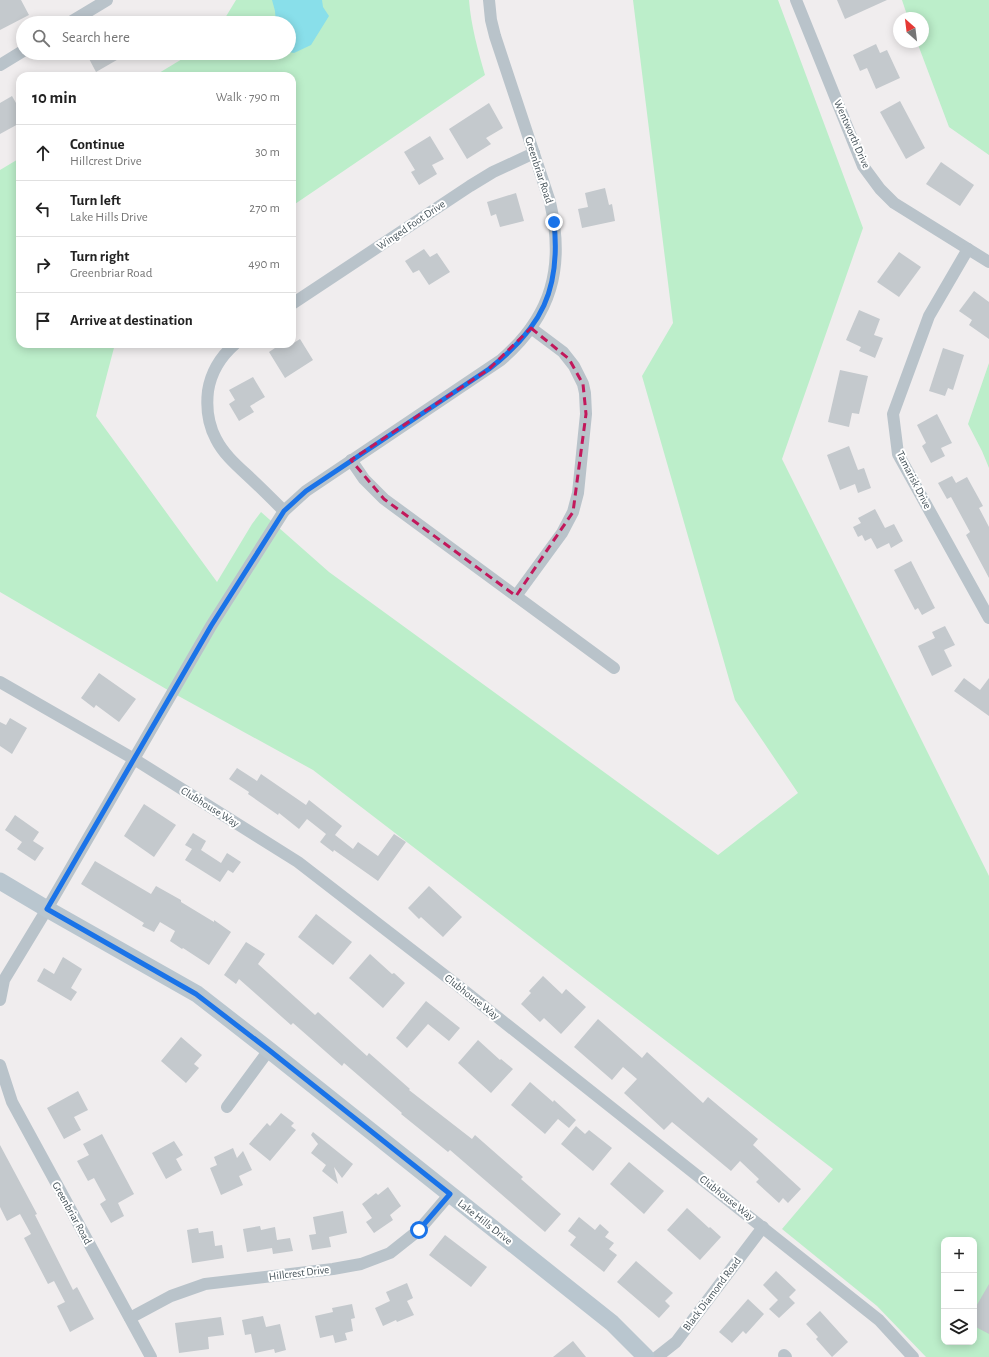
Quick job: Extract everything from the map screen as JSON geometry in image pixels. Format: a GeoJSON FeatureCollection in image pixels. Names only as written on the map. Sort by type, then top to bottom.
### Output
{"type":"FeatureCollection","features":[{"type":"Feature","properties":{"kind":"street"},"geometry":{"type":"LineString","coordinates":[[80,16],[106,0]]}},
{"type":"Feature","properties":{"kind":"street","name":"Greenbriar Road"},"geometry":{"type":"LineString","coordinates":[[0,1000],[4,980],[47,909],[211,626],[284,511],[306,491],[489,369],[512,350],[540,315],[549,292],[554,273],[556,241],[554,222],[550,202],[495,36],[491,20],[489,0]]}},
{"type":"Feature","properties":{"kind":"street","name":"Wentworth Drive"},"geometry":{"type":"LineString","coordinates":[[796,0],[863,166],[880,189],[894,203],[989,262]]}},
{"type":"Feature","properties":{"kind":"street"},"geometry":{"type":"LineString","coordinates":[[0,65],[16,55]]}},
{"type":"Feature","properties":{"kind":"street","name":"Winged Foot Drive"},"geometry":{"type":"LineString","coordinates":[[296,301],[470,186],[493,172],[534,154]]}},
{"type":"Feature","properties":{"kind":"street","name":"Tamarisk Drive"},"geometry":{"type":"LineString","coordinates":[[968,249],[929,316],[893,414],[898,454],[989,618]]}},
{"type":"Feature","properties":{"kind":"street"},"geometry":{"type":"LineString","coordinates":[[516,596],[562,533],[574,512],[578,494],[586,414],[583,384],[574,366],[563,352],[531,328]]}},
{"type":"Feature","properties":{"kind":"street"},"geometry":{"type":"LineString","coordinates":[[231,348],[222,357],[214,369],[210,383],[207,413],[210,425],[216,439],[233,462],[284,511]]}},
{"type":"Feature","properties":{"kind":"street"},"geometry":{"type":"LineString","coordinates":[[351,460],[364,479],[384,499],[614,668]]}},
{"type":"Feature","properties":{"kind":"street","name":"Clubhouse Way"},"geometry":{"type":"LineString","coordinates":[[0,682],[134,760],[298,862],[452,981],[879,1320],[912,1357]]}},
{"type":"Feature","properties":{"kind":"street","name":"Lake Hills Drive"},"geometry":{"type":"LineString","coordinates":[[0,881],[196,994],[269,1050],[612,1323],[646,1357]]}},
{"type":"Feature","properties":{"kind":"street"},"geometry":{"type":"LineString","coordinates":[[227,1107],[269,1050]]}},
{"type":"Feature","properties":{"kind":"street","name":"Greenbriar Road"},"geometry":{"type":"LineString","coordinates":[[0,1065],[12,1102],[151,1357]]}},
{"type":"Feature","properties":{"kind":"street","name":"Hillcrest Drive"},"geometry":{"type":"LineString","coordinates":[[130,1318],[172,1296],[205,1284],[333,1269],[361,1264],[390,1253],[419,1230],[450,1194]]}},
{"type":"Feature","properties":{"kind":"street","name":"Black Diamond Road"},"geometry":{"type":"LineString","coordinates":[[657,1357],[676,1342],[763,1227]]}},
{"type":"Feature","properties":{"kind":"highlighted area"},"geometry":{"type":"Polygon","coordinates":[[[531,328],[569,359],[583,384],[586,414],[573,512],[516,596],[384,499],[351,460],[489,369],[531,328]]]}},
{"type":"Feature","properties":{"kind":"green space"},"geometry":{"type":"Polygon","coordinates":[[[236,0],[469,0],[473,29],[485,75],[296,203],[296,72],[161,72],[180,60],[296,60],[296,16],[226,16],[236,0]]]}},
{"type":"Feature","properties":{"kind":"green space"},"geometry":{"type":"Polygon","coordinates":[[[633,0],[778,0],[863,228],[782,459],[989,876],[989,1357],[926,1357],[877,1306],[782,1229],[833,1169],[313,770],[173,693],[0,592],[0,170],[16,160],[16,348],[114,348],[96,416],[217,582],[252,524],[261,512],[329,572],[718,855],[798,793],[735,700],[642,376],[673,323],[633,0]]]}},
{"type":"Feature","properties":{"kind":"green space"},"geometry":{"type":"Polygon","coordinates":[[[902,0],[989,0],[989,155],[949,127],[919,48],[929,48],[929,12],[906,12],[902,0]]]}},
{"type":"Feature","properties":{"kind":"green space"},"geometry":{"type":"Polygon","coordinates":[[[989,363],[989,468],[968,424],[989,363]]]}},
{"type":"Feature","properties":{"kind":"water"},"geometry":{"type":"Polygon","coordinates":[[[272,0],[322,0],[323,7],[329,16],[311,45],[296,52],[296,16],[275,16],[272,0]]]}},
{"type":"Feature","properties":{"kind":"building"},"geometry":{"type":"Polygon","coordinates":[[[0,0],[21,0],[29,15],[16,16],[16,22],[0,30],[0,0]]]}},
{"type":"Feature","properties":{"kind":"building"},"geometry":{"type":"Polygon","coordinates":[[[837,0],[887,0],[845,19],[837,0]]]}},
{"type":"Feature","properties":{"kind":"building"},"geometry":{"type":"Polygon","coordinates":[[[876,44],[880,53],[887,50],[900,78],[876,89],[867,68],[860,71],[853,55],[876,44]]]}},
{"type":"Feature","properties":{"kind":"building"},"geometry":{"type":"Polygon","coordinates":[[[90,60],[117,60],[96,72],[90,60]]]}},
{"type":"Feature","properties":{"kind":"building"},"geometry":{"type":"Polygon","coordinates":[[[12,96],[16,103],[16,125],[0,134],[0,103],[12,96]]]}},
{"type":"Feature","properties":{"kind":"building"},"geometry":{"type":"Polygon","coordinates":[[[900,101],[925,148],[906,159],[880,112],[900,101]]]}},
{"type":"Feature","properties":{"kind":"building"},"geometry":{"type":"Polygon","coordinates":[[[489,103],[503,128],[486,138],[491,144],[467,159],[449,129],[489,103]]]}},
{"type":"Feature","properties":{"kind":"building"},"geometry":{"type":"Polygon","coordinates":[[[430,136],[444,159],[432,165],[437,174],[419,185],[411,172],[415,170],[404,152],[430,136]]]}},
{"type":"Feature","properties":{"kind":"building"},"geometry":{"type":"Polygon","coordinates":[[[941,162],[974,185],[960,206],[926,184],[941,162]]]}},
{"type":"Feature","properties":{"kind":"building"},"geometry":{"type":"Polygon","coordinates":[[[605,188],[609,205],[612,204],[615,221],[582,228],[578,209],[588,207],[585,193],[605,188]]]}},
{"type":"Feature","properties":{"kind":"building"},"geometry":{"type":"Polygon","coordinates":[[[516,193],[524,221],[500,227],[496,214],[491,216],[487,202],[516,193]]]}},
{"type":"Feature","properties":{"kind":"building"},"geometry":{"type":"Polygon","coordinates":[[[424,249],[430,257],[437,253],[450,272],[429,285],[419,270],[413,273],[405,261],[424,249]]]}},
{"type":"Feature","properties":{"kind":"building"},"geometry":{"type":"Polygon","coordinates":[[[899,252],[921,267],[899,297],[877,282],[899,252]]]}},
{"type":"Feature","properties":{"kind":"building"},"geometry":{"type":"Polygon","coordinates":[[[974,291],[989,302],[989,339],[969,325],[972,320],[959,311],[974,291]]]}},
{"type":"Feature","properties":{"kind":"building"},"geometry":{"type":"Polygon","coordinates":[[[859,310],[880,319],[874,335],[883,338],[875,358],[859,351],[861,347],[846,340],[859,310]]]}},
{"type":"Feature","properties":{"kind":"building"},"geometry":{"type":"Polygon","coordinates":[[[300,339],[313,360],[285,378],[269,352],[275,348],[296,348],[296,342],[300,339]]]}},
{"type":"Feature","properties":{"kind":"building"},"geometry":{"type":"Polygon","coordinates":[[[943,348],[964,355],[953,390],[948,388],[945,396],[929,391],[943,348]]]}},
{"type":"Feature","properties":{"kind":"building"},"geometry":{"type":"Polygon","coordinates":[[[840,370],[868,376],[859,414],[852,413],[849,427],[828,422],[840,370]]]}},
{"type":"Feature","properties":{"kind":"building"},"geometry":{"type":"Polygon","coordinates":[[[253,377],[265,397],[250,406],[254,412],[239,421],[229,404],[235,400],[229,390],[253,377]]]}},
{"type":"Feature","properties":{"kind":"building"},"geometry":{"type":"Polygon","coordinates":[[[937,414],[952,443],[941,448],[945,456],[931,463],[922,446],[926,443],[917,425],[937,414]]]}},
{"type":"Feature","properties":{"kind":"building"},"geometry":{"type":"Polygon","coordinates":[[[849,446],[858,470],[864,468],[871,488],[858,493],[855,484],[840,490],[827,455],[849,446]]]}},
{"type":"Feature","properties":{"kind":"building"},"geometry":{"type":"Polygon","coordinates":[[[952,476],[956,483],[967,477],[983,506],[979,508],[989,527],[989,578],[966,535],[970,532],[951,497],[947,499],[938,483],[952,476]]]}},
{"type":"Feature","properties":{"kind":"building"},"geometry":{"type":"Polygon","coordinates":[[[875,509],[885,528],[894,524],[903,541],[891,548],[889,543],[877,549],[871,538],[865,541],[862,535],[858,537],[853,527],[861,523],[858,518],[875,509]]]}},
{"type":"Feature","properties":{"kind":"building"},"geometry":{"type":"Polygon","coordinates":[[[911,561],[935,608],[922,615],[918,608],[915,610],[894,570],[911,561]]]}},
{"type":"Feature","properties":{"kind":"building"},"geometry":{"type":"Polygon","coordinates":[[[945,626],[955,645],[944,650],[952,666],[932,676],[918,646],[935,638],[932,632],[945,626]]]}},
{"type":"Feature","properties":{"kind":"building"},"geometry":{"type":"Polygon","coordinates":[[[99,673],[136,699],[119,722],[96,705],[94,708],[81,698],[99,673]]]}},
{"type":"Feature","properties":{"kind":"building"},"geometry":{"type":"Polygon","coordinates":[[[964,678],[980,690],[989,678],[989,716],[954,691],[964,678]]]}},
{"type":"Feature","properties":{"kind":"building"},"geometry":{"type":"Polygon","coordinates":[[[10,718],[27,728],[12,754],[0,746],[0,722],[6,725],[10,718]]]}},
{"type":"Feature","properties":{"kind":"building"},"geometry":{"type":"Polygon","coordinates":[[[237,768],[257,781],[261,774],[306,805],[309,800],[342,826],[335,835],[353,849],[358,842],[378,856],[394,834],[406,842],[378,881],[320,842],[326,834],[307,819],[299,829],[279,813],[278,815],[248,794],[249,792],[229,779],[237,768]]]}},
{"type":"Feature","properties":{"kind":"building"},"geometry":{"type":"Polygon","coordinates":[[[144,804],[176,825],[154,857],[124,836],[144,804]]]}},
{"type":"Feature","properties":{"kind":"building"},"geometry":{"type":"Polygon","coordinates":[[[15,815],[39,832],[33,841],[44,848],[35,861],[17,849],[22,842],[5,830],[15,815]]]}},
{"type":"Feature","properties":{"kind":"building"},"geometry":{"type":"Polygon","coordinates":[[[193,833],[206,841],[201,850],[221,863],[227,853],[241,862],[233,873],[228,870],[220,882],[185,860],[192,849],[185,845],[193,833]]]}},
{"type":"Feature","properties":{"kind":"building"},"geometry":{"type":"Polygon","coordinates":[[[95,861],[151,894],[156,886],[181,900],[181,902],[214,922],[214,920],[231,932],[209,965],[170,941],[175,931],[160,922],[154,932],[142,926],[144,923],[81,884],[95,861]]]}},
{"type":"Feature","properties":{"kind":"building"},"geometry":{"type":"Polygon","coordinates":[[[429,886],[462,917],[443,937],[421,917],[419,919],[408,908],[429,886]]]}},
{"type":"Feature","properties":{"kind":"building"},"geometry":{"type":"Polygon","coordinates":[[[316,914],[352,942],[333,965],[298,937],[316,914]]]}},
{"type":"Feature","properties":{"kind":"building"},"geometry":{"type":"Polygon","coordinates":[[[246,942],[265,954],[258,964],[315,1015],[318,1012],[367,1056],[369,1053],[410,1089],[409,1090],[472,1139],[475,1135],[523,1177],[521,1179],[561,1214],[545,1232],[450,1150],[448,1152],[401,1114],[402,1113],[344,1063],[342,1066],[293,1023],[291,1025],[239,979],[236,984],[224,975],[246,942]]]}},
{"type":"Feature","properties":{"kind":"building"},"geometry":{"type":"Polygon","coordinates":[[[370,954],[392,974],[394,973],[405,983],[383,1008],[349,978],[370,954]]]}},
{"type":"Feature","properties":{"kind":"building"},"geometry":{"type":"Polygon","coordinates":[[[63,957],[82,969],[71,988],[77,992],[71,1001],[37,981],[44,968],[54,974],[63,957]]]}},
{"type":"Feature","properties":{"kind":"building"},"geometry":{"type":"Polygon","coordinates":[[[543,976],[562,994],[566,989],[586,1007],[561,1034],[544,1018],[540,1022],[521,1004],[531,993],[529,991],[543,976]]]}},
{"type":"Feature","properties":{"kind":"building"},"geometry":{"type":"Polygon","coordinates":[[[426,1001],[460,1028],[449,1041],[428,1024],[407,1048],[396,1038],[426,1001]]]}},
{"type":"Feature","properties":{"kind":"building"},"geometry":{"type":"Polygon","coordinates":[[[598,1019],[642,1058],[647,1052],[703,1103],[708,1097],[758,1139],[753,1145],[801,1189],[788,1203],[783,1198],[779,1203],[756,1182],[759,1179],[740,1161],[731,1171],[672,1122],[664,1130],[624,1093],[637,1079],[623,1067],[612,1080],[574,1047],[598,1019]]]}},
{"type":"Feature","properties":{"kind":"building"},"geometry":{"type":"Polygon","coordinates":[[[181,1037],[202,1055],[194,1064],[199,1068],[186,1083],[161,1061],[181,1037]]]}},
{"type":"Feature","properties":{"kind":"building"},"geometry":{"type":"Polygon","coordinates":[[[478,1040],[500,1060],[501,1059],[513,1069],[491,1093],[458,1063],[478,1040]]]}},
{"type":"Feature","properties":{"kind":"building"},"geometry":{"type":"Polygon","coordinates":[[[530,1082],[553,1102],[554,1100],[576,1120],[569,1128],[558,1119],[545,1134],[511,1105],[530,1082]]]}},
{"type":"Feature","properties":{"kind":"building"},"geometry":{"type":"Polygon","coordinates":[[[78,1091],[88,1110],[74,1117],[81,1130],[64,1139],[47,1108],[78,1091]]]}},
{"type":"Feature","properties":{"kind":"building"},"geometry":{"type":"Polygon","coordinates":[[[281,1113],[294,1123],[291,1126],[296,1130],[270,1161],[249,1144],[267,1123],[270,1126],[281,1113]]]}},
{"type":"Feature","properties":{"kind":"building"},"geometry":{"type":"Polygon","coordinates":[[[576,1126],[585,1134],[589,1130],[612,1148],[593,1171],[561,1144],[576,1126]]]}},
{"type":"Feature","properties":{"kind":"building"},"geometry":{"type":"Polygon","coordinates":[[[313,1132],[353,1164],[342,1178],[334,1167],[338,1184],[322,1171],[326,1165],[311,1153],[318,1144],[311,1135],[313,1132]]]}},
{"type":"Feature","properties":{"kind":"building"},"geometry":{"type":"Polygon","coordinates":[[[102,1134],[134,1194],[118,1203],[124,1216],[111,1223],[100,1204],[106,1200],[94,1178],[88,1181],[77,1161],[89,1155],[83,1144],[102,1134]]]}},
{"type":"Feature","properties":{"kind":"building"},"geometry":{"type":"Polygon","coordinates":[[[174,1141],[183,1155],[176,1159],[182,1170],[166,1179],[152,1153],[174,1141]]]}},
{"type":"Feature","properties":{"kind":"building"},"geometry":{"type":"Polygon","coordinates":[[[0,1145],[37,1214],[35,1215],[73,1290],[77,1287],[94,1319],[70,1332],[57,1306],[65,1302],[54,1281],[48,1284],[24,1238],[31,1234],[20,1214],[7,1221],[0,1207],[0,1145]]]}},
{"type":"Feature","properties":{"kind":"building"},"geometry":{"type":"Polygon","coordinates":[[[233,1148],[237,1158],[243,1151],[252,1170],[239,1176],[243,1185],[221,1195],[210,1168],[217,1165],[214,1157],[233,1148]]]}},
{"type":"Feature","properties":{"kind":"building"},"geometry":{"type":"Polygon","coordinates":[[[629,1162],[664,1191],[644,1214],[610,1184],[629,1162]]]}},
{"type":"Feature","properties":{"kind":"building"},"geometry":{"type":"Polygon","coordinates":[[[388,1187],[401,1206],[390,1215],[393,1220],[374,1233],[366,1222],[372,1218],[362,1204],[376,1193],[378,1195],[388,1187]]]}},
{"type":"Feature","properties":{"kind":"building"},"geometry":{"type":"Polygon","coordinates":[[[687,1208],[721,1237],[700,1260],[667,1230],[687,1208]]]}},
{"type":"Feature","properties":{"kind":"building"},"geometry":{"type":"Polygon","coordinates":[[[343,1211],[347,1233],[329,1237],[331,1247],[312,1250],[309,1235],[316,1234],[313,1217],[343,1211]]]}},
{"type":"Feature","properties":{"kind":"building"},"geometry":{"type":"Polygon","coordinates":[[[579,1217],[595,1230],[600,1224],[609,1232],[605,1237],[614,1243],[609,1249],[617,1255],[604,1272],[570,1245],[576,1237],[568,1231],[579,1217]]]}},
{"type":"Feature","properties":{"kind":"building"},"geometry":{"type":"Polygon","coordinates":[[[260,1226],[261,1230],[275,1227],[277,1240],[290,1238],[293,1251],[273,1254],[272,1248],[247,1252],[243,1229],[260,1226]]]}},
{"type":"Feature","properties":{"kind":"building"},"geometry":{"type":"Polygon","coordinates":[[[198,1228],[199,1233],[213,1231],[215,1246],[222,1245],[224,1258],[192,1263],[187,1230],[198,1228]]]}},
{"type":"Feature","properties":{"kind":"building"},"geometry":{"type":"Polygon","coordinates":[[[445,1235],[487,1267],[471,1287],[429,1255],[445,1235]]]}},
{"type":"Feature","properties":{"kind":"building"},"geometry":{"type":"Polygon","coordinates":[[[636,1261],[673,1293],[665,1301],[670,1306],[659,1318],[617,1282],[636,1261]]]}},
{"type":"Feature","properties":{"kind":"building"},"geometry":{"type":"Polygon","coordinates":[[[776,1271],[796,1290],[789,1297],[795,1303],[779,1318],[769,1309],[778,1300],[763,1285],[776,1271]]]}},
{"type":"Feature","properties":{"kind":"building"},"geometry":{"type":"Polygon","coordinates":[[[407,1283],[413,1298],[407,1301],[414,1315],[397,1322],[396,1320],[383,1326],[375,1308],[390,1301],[386,1292],[407,1283]]]}},
{"type":"Feature","properties":{"kind":"building"},"geometry":{"type":"Polygon","coordinates":[[[989,1284],[989,1334],[977,1328],[977,1305],[989,1284]]]}},
{"type":"Feature","properties":{"kind":"building"},"geometry":{"type":"Polygon","coordinates":[[[748,1299],[764,1314],[746,1334],[743,1331],[732,1343],[719,1332],[748,1299]]]}},
{"type":"Feature","properties":{"kind":"building"},"geometry":{"type":"Polygon","coordinates":[[[352,1304],[355,1318],[351,1319],[353,1331],[345,1333],[347,1340],[335,1343],[333,1335],[320,1338],[315,1316],[333,1312],[332,1308],[352,1304]]]}},
{"type":"Feature","properties":{"kind":"building"},"geometry":{"type":"Polygon","coordinates":[[[820,1311],[848,1342],[832,1357],[816,1339],[818,1337],[806,1324],[820,1311]]]}},
{"type":"Feature","properties":{"kind":"building"},"geometry":{"type":"Polygon","coordinates":[[[263,1316],[266,1327],[280,1324],[286,1350],[275,1353],[274,1349],[255,1353],[251,1334],[245,1335],[242,1320],[263,1316]]]}},
{"type":"Feature","properties":{"kind":"building"},"geometry":{"type":"Polygon","coordinates":[[[221,1317],[224,1335],[208,1337],[209,1349],[179,1353],[175,1323],[221,1317]]]}},
{"type":"Feature","properties":{"kind":"building"},"geometry":{"type":"Polygon","coordinates":[[[573,1341],[586,1357],[553,1357],[573,1341]]]}},
{"type":"Feature","properties":{"kind":"route"},"geometry":{"type":"LineString","coordinates":[[419,1230],[450,1194],[196,994],[47,909],[211,626],[284,511],[306,491],[489,369],[522,340],[540,315],[548,298],[556,261],[554,222]]}}]}
